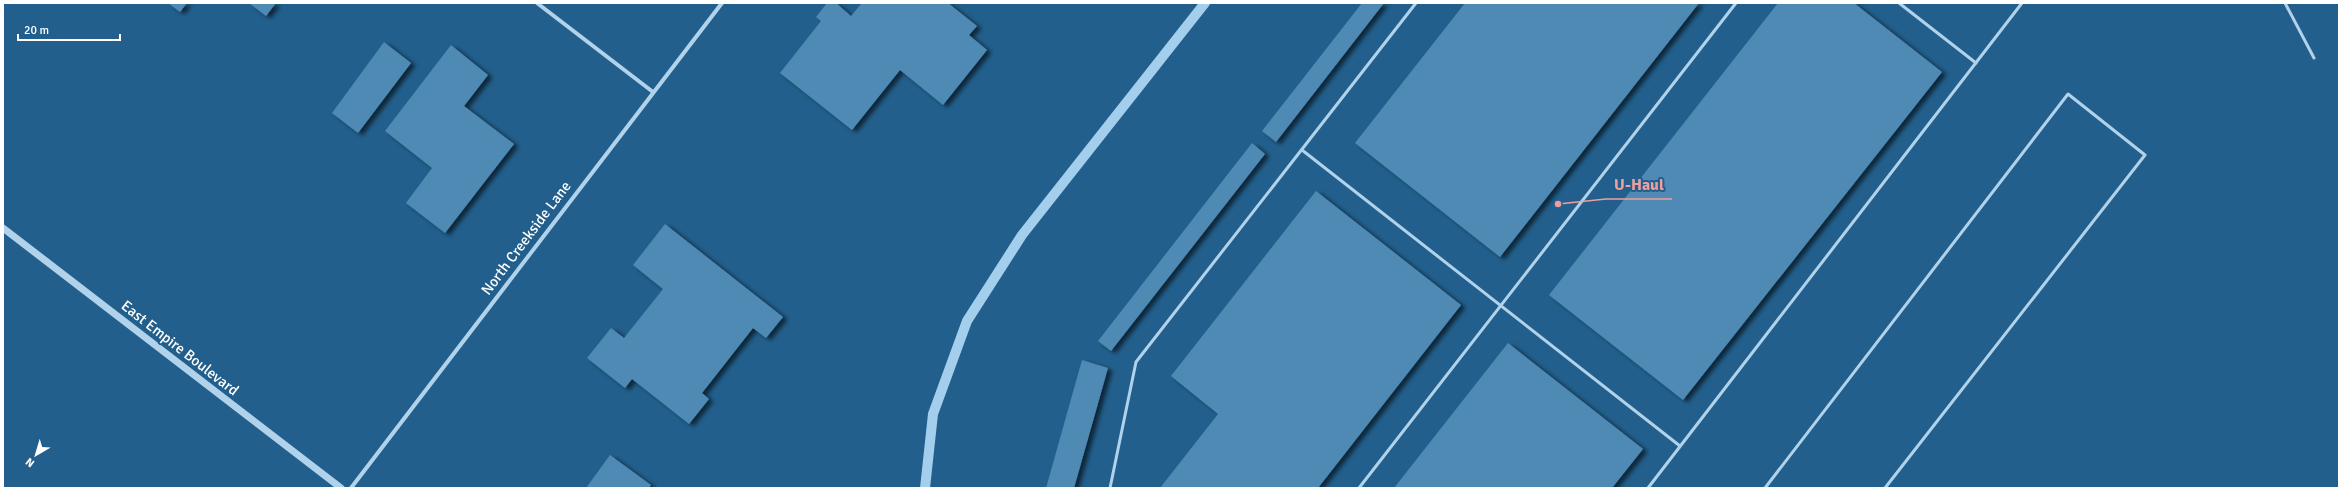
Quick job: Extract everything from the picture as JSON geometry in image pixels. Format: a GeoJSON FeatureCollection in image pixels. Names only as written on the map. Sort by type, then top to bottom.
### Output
{"type":"FeatureCollection","features":[{"type":"Feature","properties":{"kind":"street"},"geometry":{"type":"LineString","coordinates":[[537,3],[653,92]]}},
{"type":"Feature","properties":{"kind":"street","name":"North Creekside Lane"},"geometry":{"type":"LineString","coordinates":[[351,488],[722,3]]}},
{"type":"Feature","properties":{"kind":"street","name":"East Empire Boulevard"},"geometry":{"type":"LineString","coordinates":[[3,228],[341,488]]}},
{"type":"Feature","properties":{"kind":"lane"},"geometry":{"type":"LineString","coordinates":[[1110,488],[1136,362],[1416,3]]}},
{"type":"Feature","properties":{"kind":"lane"},"geometry":{"type":"LineString","coordinates":[[1359,488],[1736,3]]}},
{"type":"Feature","properties":{"kind":"lane"},"geometry":{"type":"LineString","coordinates":[[1899,3],[1976,63]]}},
{"type":"Feature","properties":{"kind":"lane"},"geometry":{"type":"LineString","coordinates":[[1648,488],[2022,3]]}},
{"type":"Feature","properties":{"kind":"lane"},"geometry":{"type":"LineString","coordinates":[[2285,3],[2314,58]]}},
{"type":"Feature","properties":{"kind":"lane"},"geometry":{"type":"LineString","coordinates":[[1765,488],[2068,94],[2145,155],[1885,488]]}},
{"type":"Feature","properties":{"kind":"lane"},"geometry":{"type":"LineString","coordinates":[[1302,150],[1680,446]]}},
{"type":"Feature","properties":{"kind":"building"},"geometry":{"type":"Polygon","coordinates":[[[168,3],[187,3],[180,12],[168,3]]]}},
{"type":"Feature","properties":{"kind":"building"},"geometry":{"type":"Polygon","coordinates":[[[249,3],[276,3],[266,16],[249,3]]]}},
{"type":"Feature","properties":{"kind":"building"},"geometry":{"type":"Polygon","coordinates":[[[827,3],[836,3],[851,16],[862,3],[948,3],[977,26],[969,35],[987,50],[943,105],[900,70],[852,130],[780,73],[821,21],[816,17],[827,3]]]}},
{"type":"Feature","properties":{"kind":"building"},"geometry":{"type":"Polygon","coordinates":[[[1362,3],[1384,3],[1276,142],[1262,131],[1362,3]]]}},
{"type":"Feature","properties":{"kind":"building"},"geometry":{"type":"Polygon","coordinates":[[[1465,3],[1699,3],[1500,257],[1355,143],[1465,3]]]}},
{"type":"Feature","properties":{"kind":"building"},"geometry":{"type":"Polygon","coordinates":[[[1778,3],[1854,3],[1942,72],[1683,400],[1549,295],[1778,3]]]}},
{"type":"Feature","properties":{"kind":"building"},"geometry":{"type":"Polygon","coordinates":[[[384,42],[411,63],[358,133],[332,113],[384,42]]]}},
{"type":"Feature","properties":{"kind":"building"},"geometry":{"type":"Polygon","coordinates":[[[451,45],[488,75],[464,106],[514,144],[445,233],[406,203],[432,168],[385,131],[451,45]]]}},
{"type":"Feature","properties":{"kind":"building"},"geometry":{"type":"Polygon","coordinates":[[[1252,143],[1265,154],[1111,351],[1098,341],[1252,143]]]}},
{"type":"Feature","properties":{"kind":"building"},"geometry":{"type":"Polygon","coordinates":[[[1316,191],[1461,305],[1318,488],[1160,488],[1218,414],[1171,376],[1316,191]]]}},
{"type":"Feature","properties":{"kind":"building"},"geometry":{"type":"Polygon","coordinates":[[[665,224],[783,317],[766,338],[753,328],[702,393],[709,399],[689,424],[632,379],[625,388],[587,358],[611,328],[624,338],[663,289],[633,265],[665,224]]]}},
{"type":"Feature","properties":{"kind":"building"},"geometry":{"type":"Polygon","coordinates":[[[1508,343],[1643,449],[1612,488],[1394,488],[1508,343]]]}},
{"type":"Feature","properties":{"kind":"building"},"geometry":{"type":"Polygon","coordinates":[[[1082,360],[1108,368],[1074,488],[1046,488],[1082,360]]]}},
{"type":"Feature","properties":{"kind":"building"},"geometry":{"type":"Polygon","coordinates":[[[610,455],[651,485],[649,488],[586,488],[610,455]]]}},
{"type":"Feature","properties":{"kind":"waterway"},"geometry":{"type":"LineString","coordinates":[[925,488],[933,414],[967,321],[1022,235],[1205,3]]}},
{"type":"Feature","properties":{"kind":"place","name":"U-Haul"},"geometry":{"type":"Point","coordinates":[1558,204]}}]}
